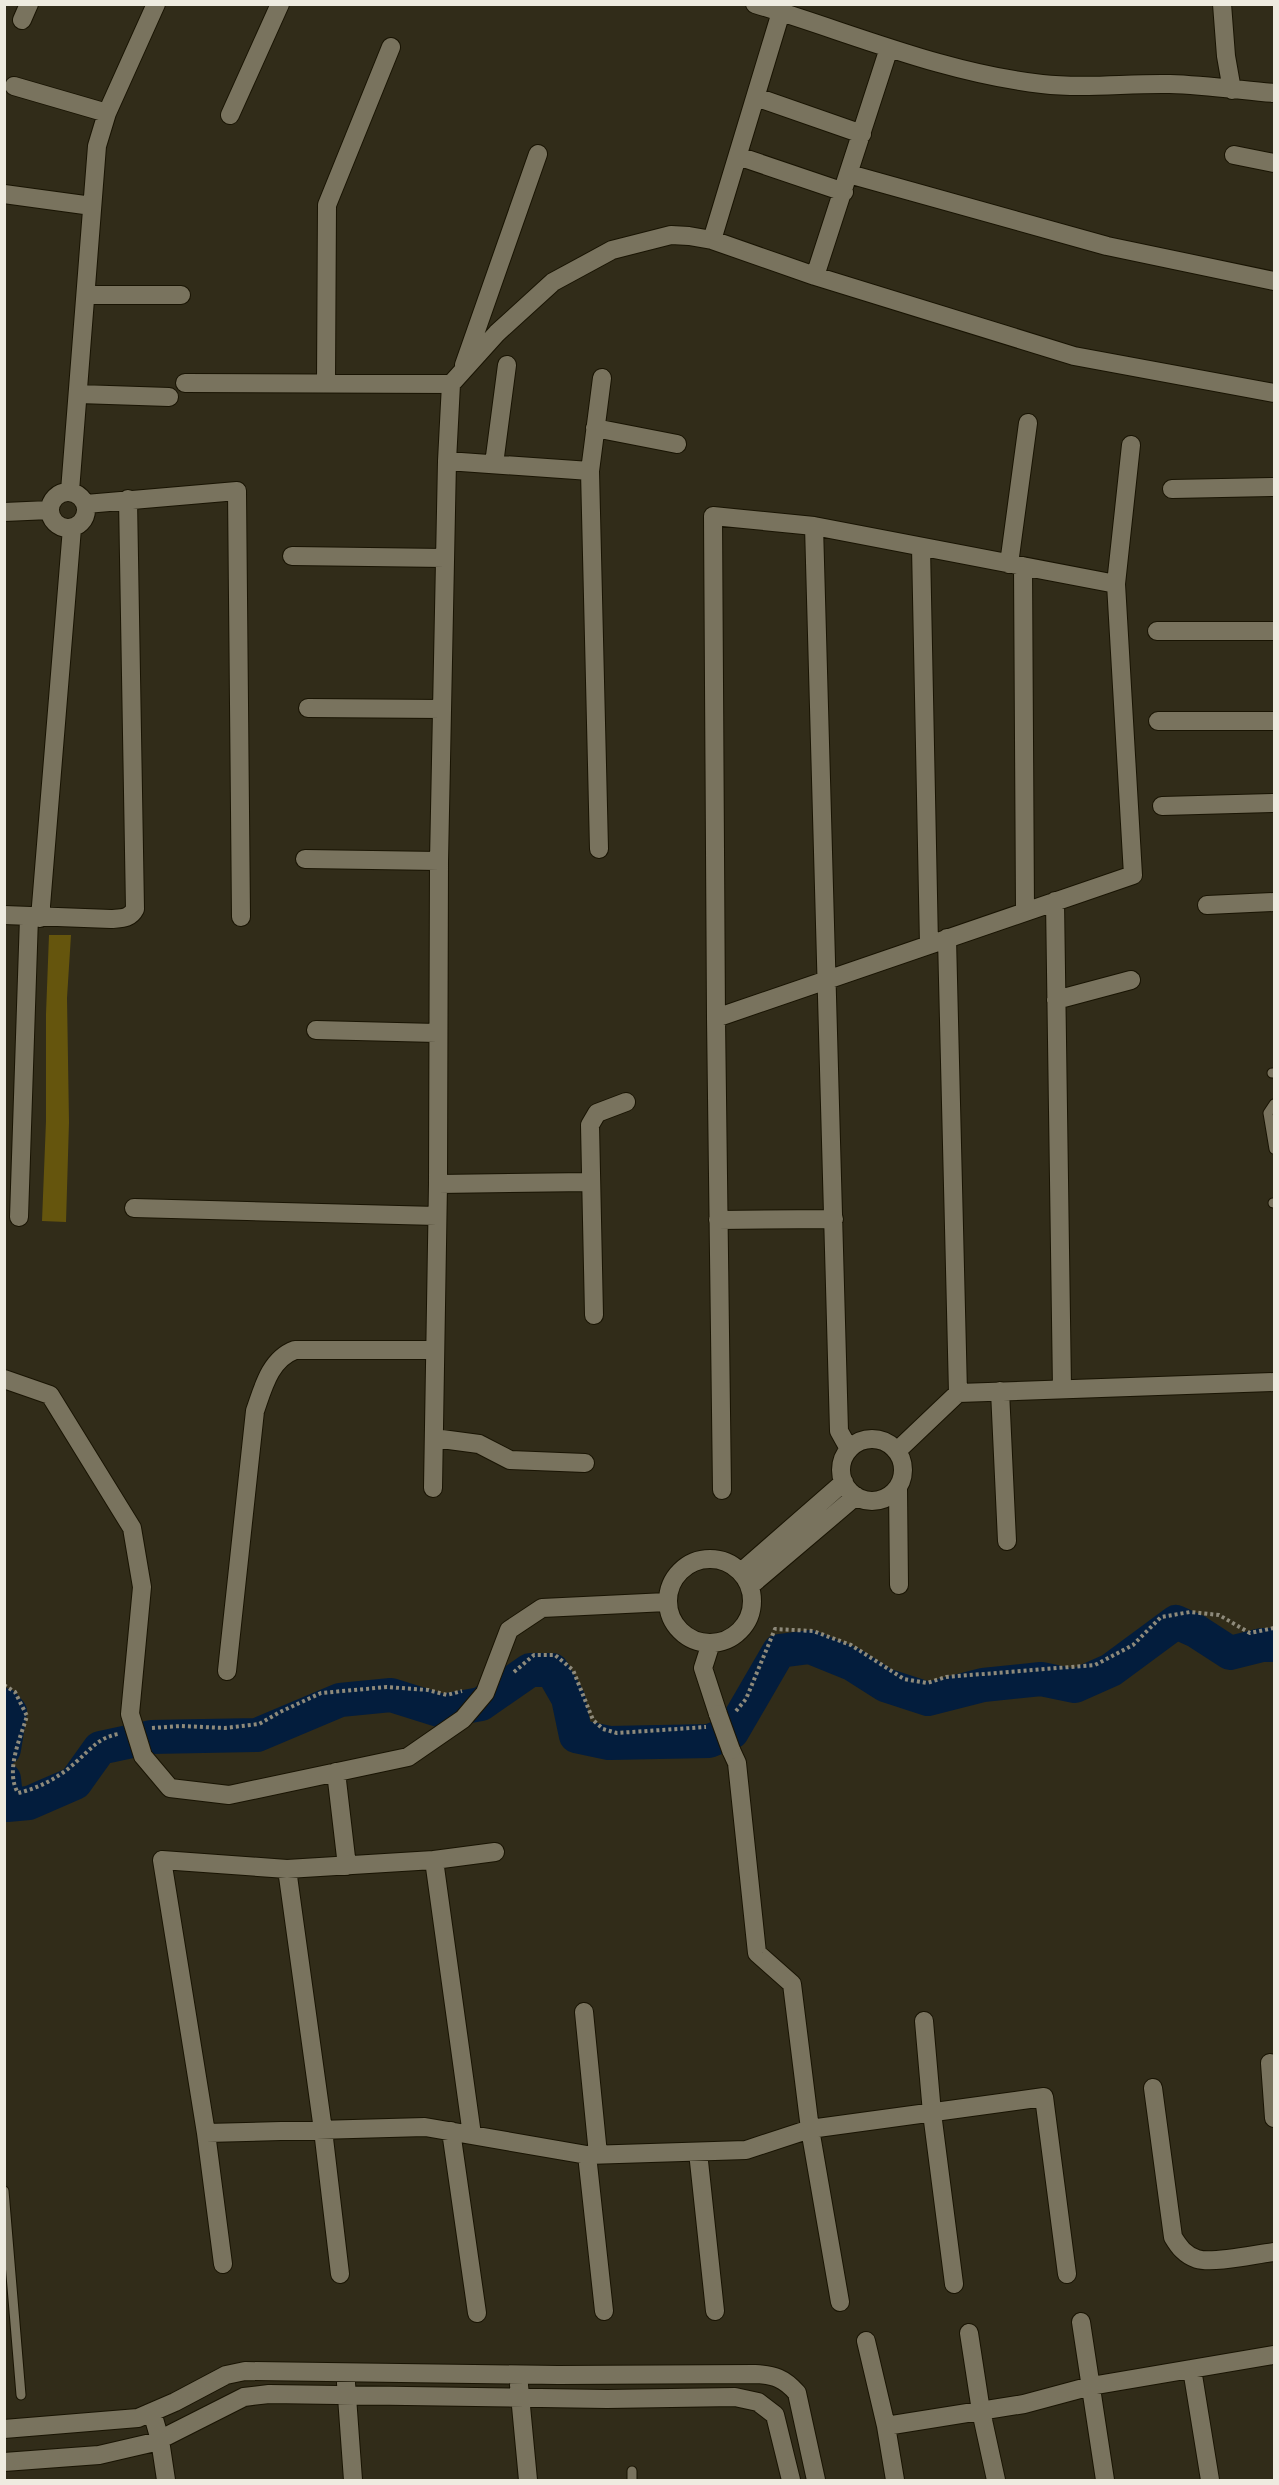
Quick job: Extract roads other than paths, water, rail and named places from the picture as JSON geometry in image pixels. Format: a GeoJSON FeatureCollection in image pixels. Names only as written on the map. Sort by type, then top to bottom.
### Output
{"type":"FeatureCollection","features":[{"type":"Feature","properties":{"kind":"street"},"geometry":{"type":"LineString","coordinates":[[70,491],[97,146],[107,113],[156,4]]}},
{"type":"Feature","properties":{"kind":"street"},"geometry":{"type":"LineString","coordinates":[[230,115],[280,4]]}},
{"type":"Feature","properties":{"kind":"street"},"geometry":{"type":"LineString","coordinates":[[755,4],[889,48],[975,71],[1041,84],[1100,87],[1169,84],[1275,93]]}},
{"type":"Feature","properties":{"kind":"street"},"geometry":{"type":"LineString","coordinates":[[1222,4],[1226,56],[1232,90]]}},
{"type":"Feature","properties":{"kind":"street"},"geometry":{"type":"LineString","coordinates":[[712,240],[781,12]]}},
{"type":"Feature","properties":{"kind":"street"},"geometry":{"type":"LineString","coordinates":[[326,384],[327,205],[391,47]]}},
{"type":"Feature","properties":{"kind":"street"},"geometry":{"type":"LineString","coordinates":[[815,276],[889,48]]}},
{"type":"Feature","properties":{"kind":"street"},"geometry":{"type":"LineString","coordinates":[[14,86],[107,113]]}},
{"type":"Feature","properties":{"kind":"street"},"geometry":{"type":"LineString","coordinates":[[756,97],[862,134]]}},
{"type":"Feature","properties":{"kind":"street"},"geometry":{"type":"LineString","coordinates":[[433,1488],[438,1184],[439,861],[447,461],[457,378],[538,154]]}},
{"type":"Feature","properties":{"kind":"street"},"geometry":{"type":"LineString","coordinates":[[1234,155],[1275,162]]}},
{"type":"Feature","properties":{"kind":"street"},"geometry":{"type":"LineString","coordinates":[[738,156],[844,192]]}},
{"type":"Feature","properties":{"kind":"street"},"geometry":{"type":"LineString","coordinates":[[849,174],[1107,246],[1275,281]]}},
{"type":"Feature","properties":{"kind":"street"},"geometry":{"type":"LineString","coordinates":[[4,194],[92,206]]}},
{"type":"Feature","properties":{"kind":"street"},"geometry":{"type":"LineString","coordinates":[[186,383],[326,384],[457,378],[498,333],[553,282],[612,250],[671,236],[689,236],[712,240],[815,276],[1074,356],[1275,393]]}},
{"type":"Feature","properties":{"kind":"street"},"geometry":{"type":"LineString","coordinates":[[87,295],[181,295]]}},
{"type":"Feature","properties":{"kind":"street"},"geometry":{"type":"LineString","coordinates":[[494,464],[507,365]]}},
{"type":"Feature","properties":{"kind":"street"},"geometry":{"type":"LineString","coordinates":[[599,849],[590,471],[602,378]]}},
{"type":"Feature","properties":{"kind":"street"},"geometry":{"type":"LineString","coordinates":[[79,394],[169,397]]}},
{"type":"Feature","properties":{"kind":"street"},"geometry":{"type":"LineString","coordinates":[[1025,911],[1016,565],[1028,423]]}},
{"type":"Feature","properties":{"kind":"street"},"geometry":{"type":"LineString","coordinates":[[595,428],[677,444]]}},
{"type":"Feature","properties":{"kind":"street"},"geometry":{"type":"LineString","coordinates":[[716,1018],[1133,875],[1116,584],[1131,446]]}},
{"type":"Feature","properties":{"kind":"street"},"geometry":{"type":"LineString","coordinates":[[447,461],[590,471]]}},
{"type":"Feature","properties":{"kind":"street"},"geometry":{"type":"LineString","coordinates":[[1172,489],[1275,487]]}},
{"type":"Feature","properties":{"kind":"street"},"geometry":{"type":"LineString","coordinates":[[70,491],[80,495],[86,504],[86,514],[81,523],[72,528],[62,527],[53,520],[50,510],[52,500],[60,493],[70,491]]}},
{"type":"Feature","properties":{"kind":"street"},"geometry":{"type":"LineString","coordinates":[[86,504],[237,491],[241,917]]}},
{"type":"Feature","properties":{"kind":"street"},"geometry":{"type":"LineString","coordinates":[[4,915],[111,919],[127,917],[132,914],[136,905],[128,500]]}},
{"type":"Feature","properties":{"kind":"street"},"geometry":{"type":"LineString","coordinates":[[4,512],[50,510]]}},
{"type":"Feature","properties":{"kind":"street"},"geometry":{"type":"LineString","coordinates":[[722,1491],[713,516],[814,526],[1116,584]]}},
{"type":"Feature","properties":{"kind":"street"},"geometry":{"type":"LineString","coordinates":[[814,526],[839,1431],[849,1449]]}},
{"type":"Feature","properties":{"kind":"street"},"geometry":{"type":"LineString","coordinates":[[19,1217],[35,917],[72,528]]}},
{"type":"Feature","properties":{"kind":"street"},"geometry":{"type":"LineString","coordinates":[[921,547],[929,945]]}},
{"type":"Feature","properties":{"kind":"street"},"geometry":{"type":"LineString","coordinates":[[292,556],[445,558]]}},
{"type":"Feature","properties":{"kind":"street"},"geometry":{"type":"LineString","coordinates":[[1157,632],[1275,632]]}},
{"type":"Feature","properties":{"kind":"street"},"geometry":{"type":"LineString","coordinates":[[308,708],[442,709]]}},
{"type":"Feature","properties":{"kind":"street"},"geometry":{"type":"LineString","coordinates":[[1158,721],[1275,721]]}},
{"type":"Feature","properties":{"kind":"street"},"geometry":{"type":"LineString","coordinates":[[1162,806],[1275,803]]}},
{"type":"Feature","properties":{"kind":"street"},"geometry":{"type":"LineString","coordinates":[[305,859],[439,861]]}},
{"type":"Feature","properties":{"kind":"street"},"geometry":{"type":"LineString","coordinates":[[1055,902],[1062,1389]]}},
{"type":"Feature","properties":{"kind":"street"},"geometry":{"type":"LineString","coordinates":[[1207,905],[1275,902]]}},
{"type":"Feature","properties":{"kind":"street"},"geometry":{"type":"LineString","coordinates":[[947,938],[958,1393]]}},
{"type":"Feature","properties":{"kind":"street"},"geometry":{"type":"LineString","coordinates":[[1056,1000],[1131,980]]}},
{"type":"Feature","properties":{"kind":"street"},"geometry":{"type":"LineString","coordinates":[[316,1030],[437,1033]]}},
{"type":"Feature","properties":{"kind":"street"},"geometry":{"type":"LineString","coordinates":[[594,1315],[590,1182],[591,1118],[597,1113],[626,1102]]}},
{"type":"Feature","properties":{"kind":"street"},"geometry":{"type":"LineString","coordinates":[[438,1184],[590,1182]]}},
{"type":"Feature","properties":{"kind":"street"},"geometry":{"type":"LineString","coordinates":[[134,1208],[437,1216]]}},
{"type":"Feature","properties":{"kind":"street"},"geometry":{"type":"LineString","coordinates":[[718,1220],[834,1219]]}},
{"type":"Feature","properties":{"kind":"street"},"geometry":{"type":"LineString","coordinates":[[227,1671],[255,1411],[276,1361],[295,1350],[435,1350]]}},
{"type":"Feature","properties":{"kind":"street"},"geometry":{"type":"LineString","coordinates":[[4,1379],[50,1395],[132,1528],[142,1587],[130,1714],[143,1756],[170,1788],[230,1795],[408,1757],[463,1719],[486,1689],[509,1630],[542,1608],[667,1602]]}},
{"type":"Feature","properties":{"kind":"street"},"geometry":{"type":"LineString","coordinates":[[897,1450],[958,1393],[1275,1382]]}},
{"type":"Feature","properties":{"kind":"street"},"geometry":{"type":"LineString","coordinates":[[1000,1392],[1007,1541]]}},
{"type":"Feature","properties":{"kind":"street"},"geometry":{"type":"LineString","coordinates":[[434,1438],[479,1444],[510,1460],[585,1463]]}},
{"type":"Feature","properties":{"kind":"street"},"geometry":{"type":"LineString","coordinates":[[898,1487],[891,1494],[874,1501],[850,1489],[842,1465],[849,1449],[858,1442],[879,1439],[897,1450],[903,1468],[898,1487],[899,1585]]}},
{"type":"Feature","properties":{"kind":"street"},"geometry":{"type":"LineString","coordinates":[[745,1579],[850,1489]]}},
{"type":"Feature","properties":{"kind":"street"},"geometry":{"type":"LineString","coordinates":[[699,1559],[722,1560],[745,1579],[751,1605],[745,1624],[736,1634],[724,1641],[702,1643],[684,1635],[672,1621],[667,1602],[672,1580],[688,1564],[699,1559]]}},
{"type":"Feature","properties":{"kind":"street"},"geometry":{"type":"LineString","coordinates":[[711,1643],[703,1668],[737,1763],[757,1953],[792,1984],[810,2129],[840,2302]]}},
{"type":"Feature","properties":{"kind":"street"},"geometry":{"type":"LineString","coordinates":[[336,1772],[347,1866]]}},
{"type":"Feature","properties":{"kind":"street"},"geometry":{"type":"LineString","coordinates":[[223,2264],[206,2133],[162,1860],[287,1869],[434,1860],[495,1852]]}},
{"type":"Feature","properties":{"kind":"street"},"geometry":{"type":"LineString","coordinates":[[434,1860],[472,2135]]}},
{"type":"Feature","properties":{"kind":"street"},"geometry":{"type":"LineString","coordinates":[[287,1869],[323,2130],[340,2274]]}},
{"type":"Feature","properties":{"kind":"street"},"geometry":{"type":"LineString","coordinates":[[584,2012],[604,2311]]}},
{"type":"Feature","properties":{"kind":"street"},"geometry":{"type":"LineString","coordinates":[[924,2021],[932,2113],[954,2284]]}},
{"type":"Feature","properties":{"kind":"street"},"geometry":{"type":"LineString","coordinates":[[1270,2063],[1275,2118]]}},
{"type":"Feature","properties":{"kind":"street"},"geometry":{"type":"LineString","coordinates":[[1153,2088],[1173,2236],[1179,2248],[1197,2259],[1208,2260],[1275,2252]]}},
{"type":"Feature","properties":{"kind":"street"},"geometry":{"type":"LineString","coordinates":[[206,2133],[425,2127],[592,2154],[746,2150],[810,2129],[1044,2097],[1067,2274]]}},
{"type":"Feature","properties":{"kind":"street"},"geometry":{"type":"LineString","coordinates":[[451,2131],[477,2313]]}},
{"type":"Feature","properties":{"kind":"street"},"geometry":{"type":"LineString","coordinates":[[698,2152],[715,2311]]}},
{"type":"Feature","properties":{"kind":"street"},"geometry":{"type":"LineString","coordinates":[[1081,2322],[1105,2481]]}},
{"type":"Feature","properties":{"kind":"street"},"geometry":{"type":"LineString","coordinates":[[969,2333],[981,2411],[996,2481]]}},
{"type":"Feature","properties":{"kind":"street"},"geometry":{"type":"LineString","coordinates":[[866,2341],[886,2426],[895,2481]]}},
{"type":"Feature","properties":{"kind":"street"},"geometry":{"type":"LineString","coordinates":[[886,2426],[1024,2404],[1091,2386],[1192,2369],[1274,2351]]}},
{"type":"Feature","properties":{"kind":"street"},"geometry":{"type":"LineString","coordinates":[[1192,2369],[1210,2481]]}},
{"type":"Feature","properties":{"kind":"street"},"geometry":{"type":"LineString","coordinates":[[4,2429],[138,2418],[226,2375],[246,2371],[518,2375],[776,2375],[788,2382],[797,2392],[816,2481]]}},
{"type":"Feature","properties":{"kind":"street"},"geometry":{"type":"LineString","coordinates":[[346,2372],[352,2481]]}},
{"type":"Feature","properties":{"kind":"street"},"geometry":{"type":"LineString","coordinates":[[518,2375],[528,2481]]}},
{"type":"Feature","properties":{"kind":"street"},"geometry":{"type":"LineString","coordinates":[[4,2462],[99,2455],[160,2440],[244,2397],[269,2394],[521,2398],[735,2397],[758,2402],[775,2415],[791,2481]]}},
{"type":"Feature","properties":{"kind":"street"},"geometry":{"type":"LineString","coordinates":[[152,2412],[160,2440],[166,2481]]}},
{"type":"Feature","properties":{"kind":"lane"},"geometry":{"type":"LineString","coordinates":[[1275,1104],[1268,1113],[1275,1149]]}},
{"type":"Feature","properties":{"kind":"lane"},"geometry":{"type":"LineString","coordinates":[[4,2191],[21,2395]]}},
{"type":"Feature","properties":{"kind":"waterway"},"geometry":{"type":"LineString","coordinates":[[4,1779],[7,1805],[29,1803],[75,1783],[100,1748],[151,1737],[257,1735],[340,1700],[391,1695],[442,1711],[481,1704],[530,1670],[552,1670],[568,1698],[576,1736],[609,1743],[709,1741],[732,1732],[779,1651],[810,1647],[852,1664],[885,1685],[928,1699],[983,1685],[1041,1679],[1075,1686],[1111,1670],[1176,1622],[1196,1631],[1230,1653],[1262,1645],[1274,1645]]}},
{"type":"Feature","properties":{"kind":"waterway"},"geometry":{"type":"LineString","coordinates":[[4,1705],[10,1712],[4,1749]]}}]}
